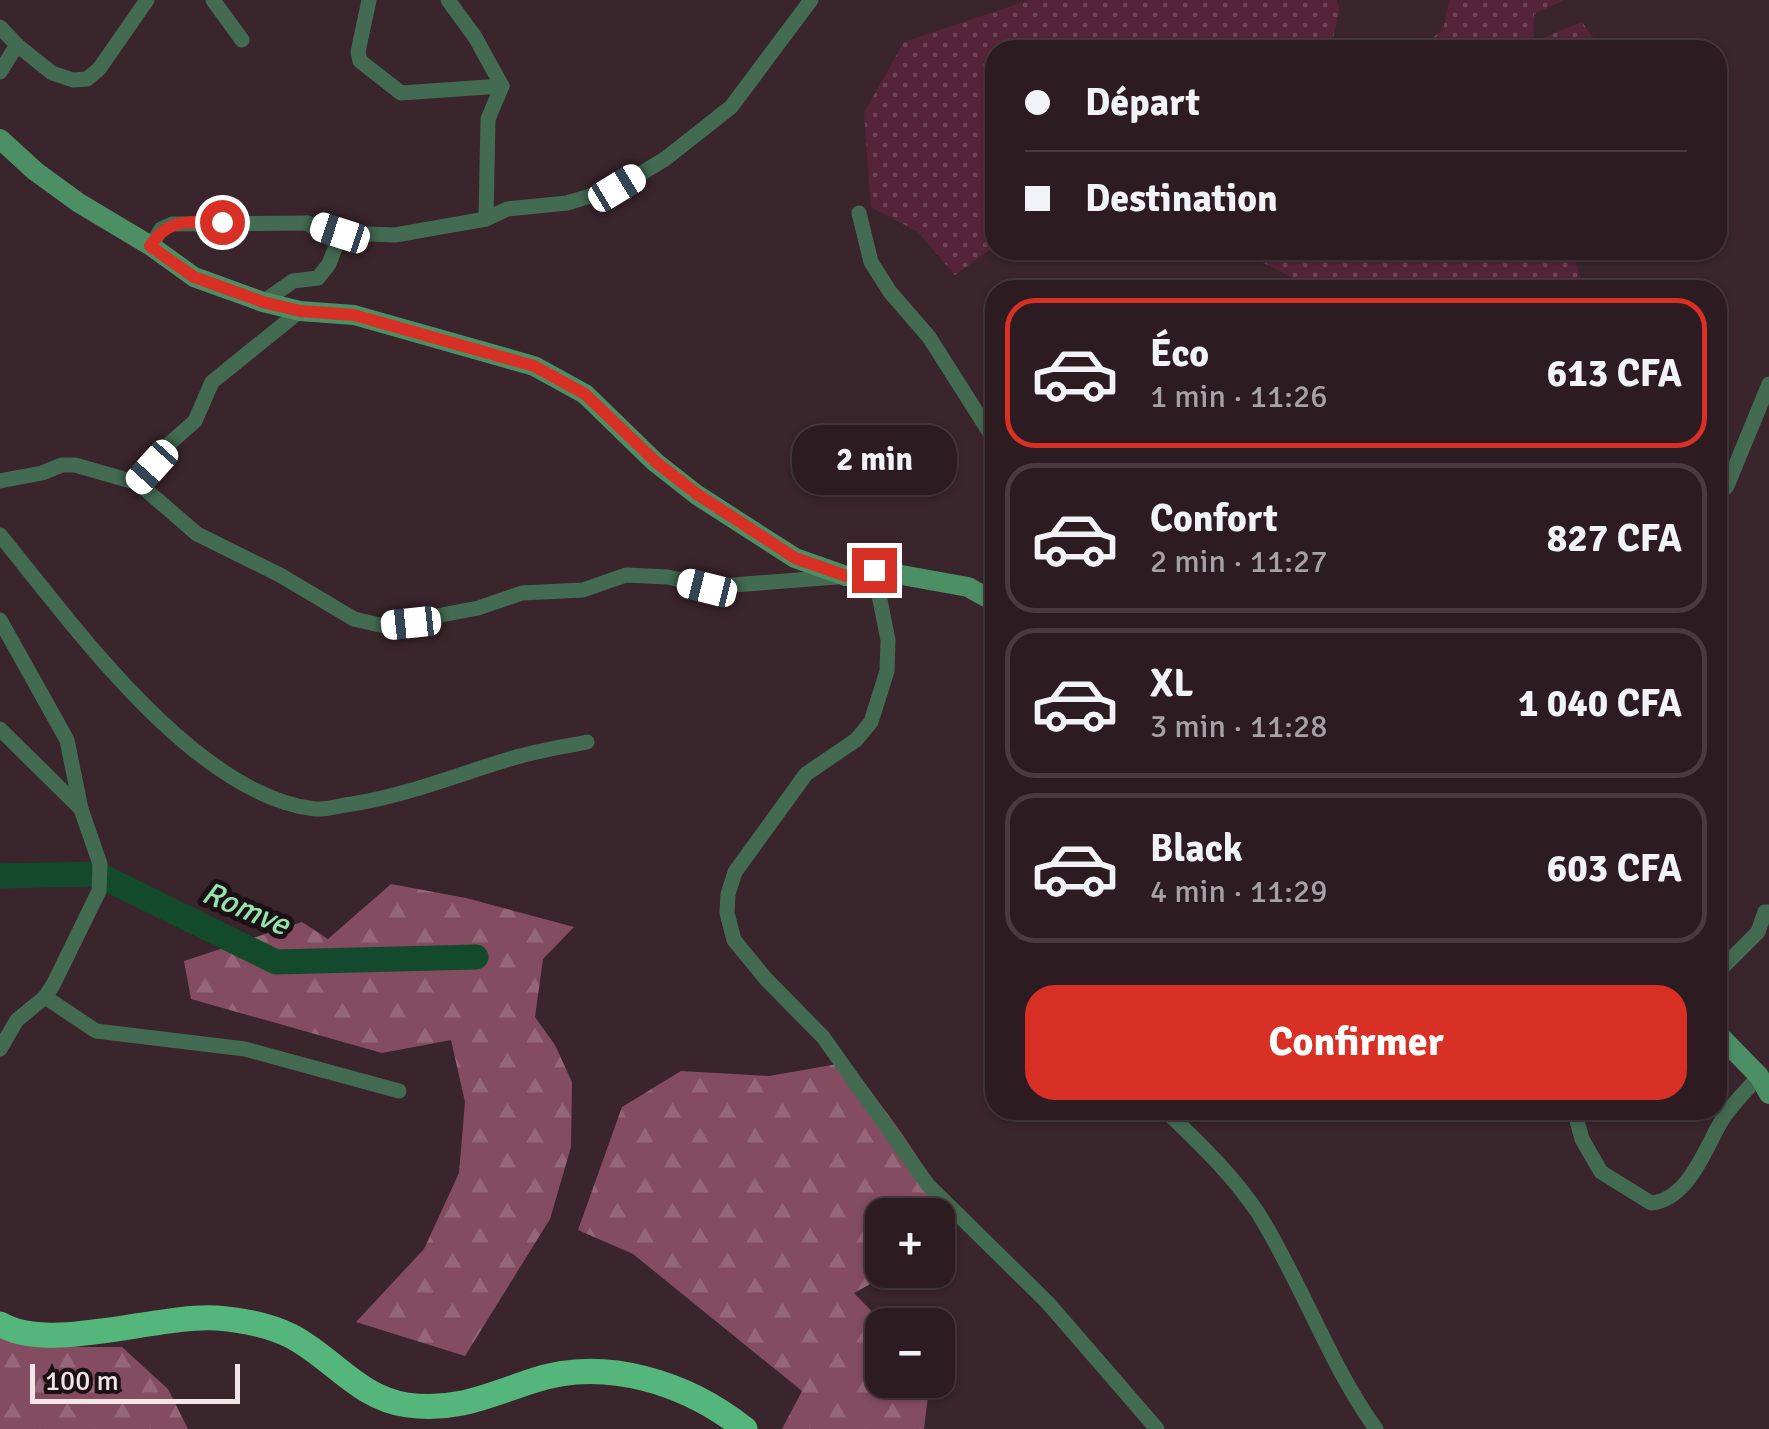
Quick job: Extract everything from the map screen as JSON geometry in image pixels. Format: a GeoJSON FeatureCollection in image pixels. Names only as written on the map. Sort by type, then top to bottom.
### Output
{"type":"FeatureCollection","features":[{"type":"Feature","properties":{"kind":"highway"},"geometry":{"type":"LineString","coordinates":[[0,1324],[42,1336],[213,1318],[248,1322],[292,1336],[376,1397],[409,1406],[472,1404],[536,1379],[606,1370],[672,1386],[745,1429]]}},
{"type":"Feature","properties":{"kind":"main road"},"geometry":{"type":"LineString","coordinates":[[0,139],[35,172],[194,277],[263,302],[300,311],[354,315],[534,366],[585,394],[656,462],[795,558],[846,576],[874,570],[968,587],[985,596]]}},
{"type":"Feature","properties":{"kind":"main road"},"geometry":{"type":"LineString","coordinates":[[1727,1044],[1764,1085]]}},
{"type":"Feature","properties":{"kind":"street"},"geometry":{"type":"LineString","coordinates":[[0,27],[52,73],[73,80],[87,79],[99,69],[146,0]]}},
{"type":"Feature","properties":{"kind":"street"},"geometry":{"type":"LineString","coordinates":[[213,0],[242,40]]}},
{"type":"Feature","properties":{"kind":"street"},"geometry":{"type":"LineString","coordinates":[[369,0],[358,52],[360,61],[401,93],[502,86]]}},
{"type":"Feature","properties":{"kind":"street"},"geometry":{"type":"LineString","coordinates":[[448,0],[502,86]]}},
{"type":"Feature","properties":{"kind":"street"},"geometry":{"type":"LineString","coordinates":[[150,246],[161,229],[172,224],[307,223],[340,233],[395,235],[486,219],[507,209],[567,203],[617,188],[665,159],[731,106],[811,0]]}},
{"type":"Feature","properties":{"kind":"street"},"geometry":{"type":"LineString","coordinates":[[0,72],[17,45]]}},
{"type":"Feature","properties":{"kind":"street"},"geometry":{"type":"LineString","coordinates":[[486,219],[488,118],[502,86]]}},
{"type":"Feature","properties":{"kind":"street"},"geometry":{"type":"LineString","coordinates":[[859,213],[871,262],[951,368],[985,424]]}},
{"type":"Feature","properties":{"kind":"street"},"geometry":{"type":"LineString","coordinates":[[263,302],[293,281],[318,278],[329,264],[337,242],[307,223]]}},
{"type":"Feature","properties":{"kind":"street"},"geometry":{"type":"LineString","coordinates":[[138,482],[169,444],[196,421],[212,382],[300,311]]}},
{"type":"Feature","properties":{"kind":"street"},"geometry":{"type":"LineString","coordinates":[[1727,484],[1769,384]]}},
{"type":"Feature","properties":{"kind":"street"},"geometry":{"type":"LineString","coordinates":[[0,481],[75,465],[138,482],[198,534],[280,575],[354,619],[384,626],[478,608],[522,593],[583,590],[626,575],[668,578],[707,588],[846,576]]}},
{"type":"Feature","properties":{"kind":"street"},"geometry":{"type":"LineString","coordinates":[[0,534],[84,637],[179,736],[223,772],[274,797],[316,809],[381,799],[513,758],[587,742]]}},
{"type":"Feature","properties":{"kind":"street"},"geometry":{"type":"LineString","coordinates":[[874,570],[888,640],[887,670],[872,722],[856,740],[806,774],[734,872],[727,913],[734,940],[822,1036],[928,1186],[1048,1303],[1157,1429]]}},
{"type":"Feature","properties":{"kind":"street"},"geometry":{"type":"LineString","coordinates":[[0,620],[67,740],[81,809],[100,864],[98,892],[45,997],[18,1020],[0,1049]]}},
{"type":"Feature","properties":{"kind":"street"},"geometry":{"type":"LineString","coordinates":[[0,729],[81,809]]}},
{"type":"Feature","properties":{"kind":"street"},"geometry":{"type":"LineString","coordinates":[[1727,963],[1758,932],[1765,912],[1769,912]]}},
{"type":"Feature","properties":{"kind":"street"},"geometry":{"type":"LineString","coordinates":[[45,997],[96,1030],[245,1049],[399,1091]]}},
{"type":"Feature","properties":{"kind":"street"},"geometry":{"type":"LineString","coordinates":[[1727,1115],[1764,1085]]}},
{"type":"Feature","properties":{"kind":"street"},"geometry":{"type":"LineString","coordinates":[[1175,1120],[1217,1162],[1257,1212],[1352,1395],[1376,1429]]}},
{"type":"Feature","properties":{"kind":"street"},"geometry":{"type":"LineString","coordinates":[[1577,1120],[1601,1172],[1652,1203],[1660,1202],[1696,1171],[1722,1120]]}},
{"type":"Feature","properties":{"kind":"shaded area"},"geometry":{"type":"Polygon","coordinates":[[[1029,0],[1337,0],[1340,10],[1332,40],[985,40],[985,253],[955,275],[918,232],[871,207],[864,113],[904,42],[1029,0]]]}},
{"type":"Feature","properties":{"kind":"shaded area"},"geometry":{"type":"Polygon","coordinates":[[[1449,0],[1564,0],[1534,14],[1533,40],[1429,40],[1443,30],[1449,0]]]}},
{"type":"Feature","properties":{"kind":"shaded area"},"geometry":{"type":"Polygon","coordinates":[[[1582,22],[1595,40],[1538,40],[1582,22]]]}},
{"type":"Feature","properties":{"kind":"shaded area"},"geometry":{"type":"Polygon","coordinates":[[[1258,260],[1575,260],[1581,280],[1297,280],[1258,260]]]}},
{"type":"Feature","properties":{"kind":"green space"},"geometry":{"type":"Polygon","coordinates":[[[391,884],[466,898],[574,927],[543,959],[535,1017],[555,1045],[572,1082],[571,1147],[550,1219],[465,1356],[356,1322],[424,1249],[459,1173],[465,1102],[451,1040],[382,1053],[191,999],[184,961],[302,922],[328,939],[391,884]]]}},
{"type":"Feature","properties":{"kind":"green space"},"geometry":{"type":"Polygon","coordinates":[[[849,1062],[895,1124],[940,1198],[865,1198],[865,1287],[854,1293],[869,1308],[865,1308],[865,1398],[928,1398],[924,1429],[782,1429],[802,1391],[633,1254],[578,1230],[622,1107],[681,1071],[769,1076],[849,1062]]]}},
{"type":"Feature","properties":{"kind":"green space"},"geometry":{"type":"Polygon","coordinates":[[[0,1325],[45,1347],[122,1347],[168,1389],[188,1429],[0,1429],[0,1325]]]}},
{"type":"Feature","properties":{"kind":"waterway","name":"Romve"},"geometry":{"type":"LineString","coordinates":[[0,876],[97,874],[276,962],[476,957]]}},
{"type":"Feature","properties":{"kind":"route"},"geometry":{"type":"LineString","coordinates":[[222,222],[172,224],[161,229],[150,246],[194,277],[263,302],[300,311],[354,315],[534,366],[585,394],[656,462],[697,494],[795,558],[846,576],[874,570]]}}]}
